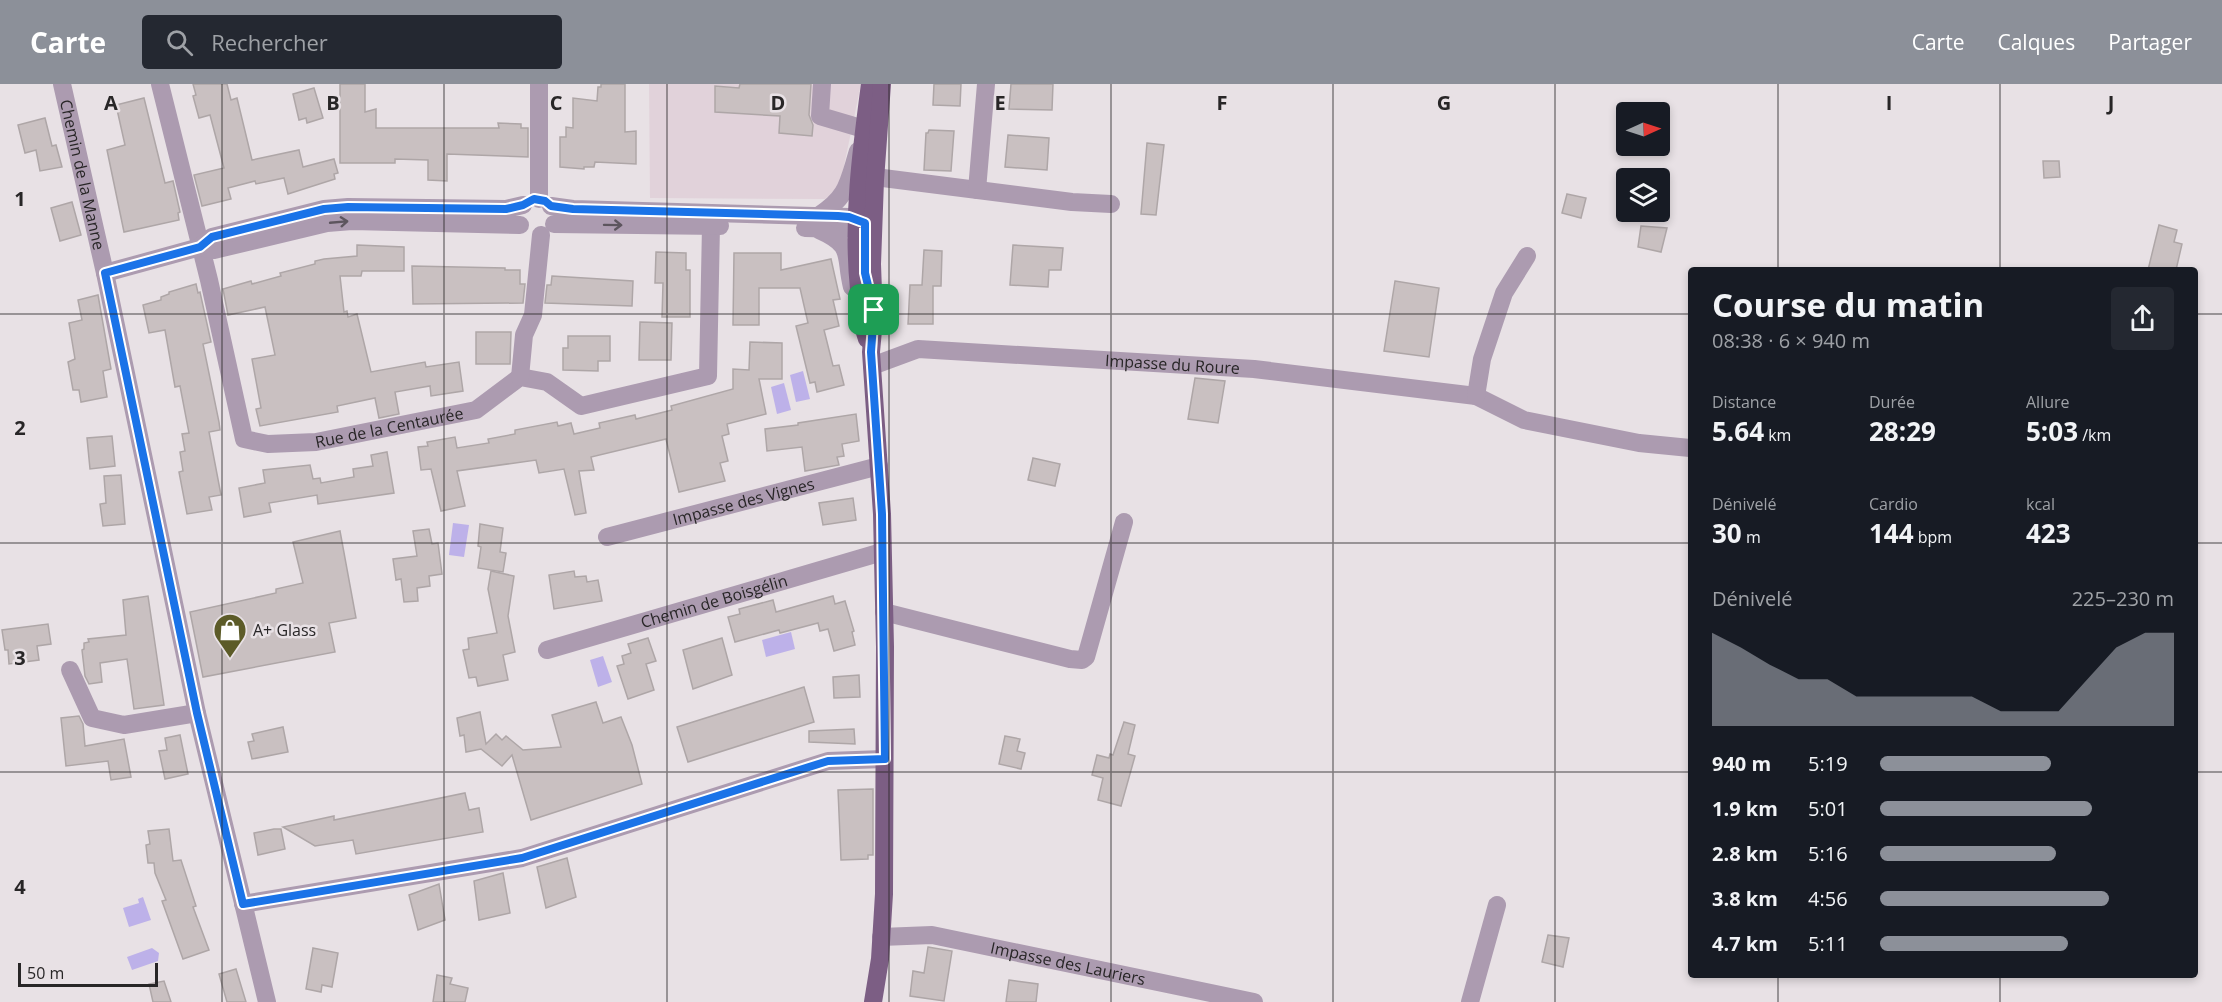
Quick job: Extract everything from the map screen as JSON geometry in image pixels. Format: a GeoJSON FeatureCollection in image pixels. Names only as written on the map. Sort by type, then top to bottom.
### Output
{"type":"FeatureCollection","features":[{"type":"Feature","properties":{"kind":"main road"},"geometry":{"type":"LineString","coordinates":[[870,84],[869,132],[875,177],[872,264],[867,308],[879,466],[884,612],[885,759],[884,894],[873,1002]]}},
{"type":"Feature","properties":{"kind":"main road"},"geometry":{"type":"LineString","coordinates":[[869,132],[882,84]]}},
{"type":"Feature","properties":{"kind":"street","name":"Chemin de la Manne"},"geometry":{"type":"LineString","coordinates":[[62,84],[105,273],[197,713],[267,1002]]}},
{"type":"Feature","properties":{"kind":"street","name":"Rue de la Centaurée"},"geometry":{"type":"LineString","coordinates":[[160,84],[244,439],[268,444],[316,442],[476,410],[520,377]]}},
{"type":"Feature","properties":{"kind":"street"},"geometry":{"type":"LineString","coordinates":[[539,84],[542,214],[533,315],[524,335],[520,377],[548,382],[581,406],[708,376],[711,226]]}},
{"type":"Feature","properties":{"kind":"street"},"geometry":{"type":"LineString","coordinates":[[822,84],[820,116],[869,132]]}},
{"type":"Feature","properties":{"kind":"street"},"geometry":{"type":"LineString","coordinates":[[978,190],[986,84]]}},
{"type":"Feature","properties":{"kind":"street"},"geometry":{"type":"LineString","coordinates":[[816,222],[834,206],[844,193],[869,132]]}},
{"type":"Feature","properties":{"kind":"street"},"geometry":{"type":"LineString","coordinates":[[867,308],[859,223],[866,177],[869,132]]}},
{"type":"Feature","properties":{"kind":"street"},"geometry":{"type":"LineString","coordinates":[[875,177],[1072,202],[1111,204]]}},
{"type":"Feature","properties":{"kind":"street"},"geometry":{"type":"LineString","coordinates":[[105,273],[200,247],[212,237],[324,209],[377,206],[506,209],[542,214],[711,226],[816,222],[849,217],[859,223]]}},
{"type":"Feature","properties":{"kind":"street"},"geometry":{"type":"LineString","coordinates":[[200,247],[214,250],[306,227],[352,221],[520,225],[529,234],[542,214],[573,209],[816,222],[837,238],[845,250],[851,285],[867,308]]}},
{"type":"Feature","properties":{"kind":"street"},"geometry":{"type":"LineString","coordinates":[[1476,396],[1482,359],[1504,293],[1527,256]]}},
{"type":"Feature","properties":{"kind":"street","name":"Impasse du Roure"},"geometry":{"type":"LineString","coordinates":[[871,359],[918,349],[1244,368],[1476,396],[1524,420],[1639,443],[1688,448]]}},
{"type":"Feature","properties":{"kind":"street","name":"Impasse des Vignes"},"geometry":{"type":"LineString","coordinates":[[607,537],[879,466]]}},
{"type":"Feature","properties":{"kind":"street"},"geometry":{"type":"LineString","coordinates":[[884,612],[1070,659],[1082,660],[1086,657],[1124,522]]}},
{"type":"Feature","properties":{"kind":"street","name":"Chemin de Boisgélin"},"geometry":{"type":"LineString","coordinates":[[547,650],[882,552]]}},
{"type":"Feature","properties":{"kind":"street"},"geometry":{"type":"LineString","coordinates":[[70,670],[92,718],[124,725],[197,713]]}},
{"type":"Feature","properties":{"kind":"street"},"geometry":{"type":"LineString","coordinates":[[243,904],[522,858],[828,761],[885,759]]}},
{"type":"Feature","properties":{"kind":"street"},"geometry":{"type":"LineString","coordinates":[[1470,1002],[1497,905]]}},
{"type":"Feature","properties":{"kind":"street","name":"Impasse des Lauriers"},"geometry":{"type":"LineString","coordinates":[[881,937],[932,935],[1254,1002]]}},
{"type":"Feature","properties":{"kind":"shaded area"},"geometry":{"type":"Polygon","coordinates":[[[649,84],[861,84],[839,190],[825,199],[650,198],[649,84]]]}},
{"type":"Feature","properties":{"kind":"shaded area"},"geometry":{"type":"Polygon","coordinates":[[[803,371],[810,399],[796,402],[790,375],[803,371]]]}},
{"type":"Feature","properties":{"kind":"shaded area"},"geometry":{"type":"Polygon","coordinates":[[[784,383],[791,410],[777,414],[771,387],[784,383]]]}},
{"type":"Feature","properties":{"kind":"shaded area"},"geometry":{"type":"Polygon","coordinates":[[[453,523],[469,525],[464,557],[449,555],[453,523]]]}},
{"type":"Feature","properties":{"kind":"shaded area"},"geometry":{"type":"Polygon","coordinates":[[[791,632],[795,649],[766,657],[762,640],[791,632]]]}},
{"type":"Feature","properties":{"kind":"shaded area"},"geometry":{"type":"Polygon","coordinates":[[[603,656],[612,682],[598,687],[590,660],[603,656]]]}},
{"type":"Feature","properties":{"kind":"shaded area"},"geometry":{"type":"Polygon","coordinates":[[[143,897],[151,920],[129,927],[123,908],[139,903],[138,899],[143,897]]]}},
{"type":"Feature","properties":{"kind":"shaded area"},"geometry":{"type":"Polygon","coordinates":[[[152,948],[159,953],[158,961],[132,970],[127,957],[152,948]]]}},
{"type":"Feature","properties":{"kind":"building"},"geometry":{"type":"Polygon","coordinates":[[[193,84],[227,84],[231,100],[237,98],[252,160],[299,150],[303,167],[334,159],[338,173],[334,174],[335,179],[288,194],[284,178],[256,184],[255,181],[228,188],[231,199],[202,206],[194,175],[224,168],[210,115],[199,118],[193,96],[196,95],[193,84]]]}},
{"type":"Feature","properties":{"kind":"building"},"geometry":{"type":"Polygon","coordinates":[[[340,84],[365,84],[365,112],[376,109],[376,128],[499,128],[498,123],[521,124],[521,128],[528,128],[528,157],[447,154],[447,181],[428,180],[428,160],[395,159],[395,163],[340,163],[340,84]]]}},
{"type":"Feature","properties":{"kind":"building"},"geometry":{"type":"Polygon","coordinates":[[[601,84],[625,84],[625,132],[636,131],[636,164],[595,162],[594,167],[584,167],[584,169],[560,167],[560,137],[566,137],[566,127],[573,128],[573,98],[597,101],[598,87],[601,87],[601,84]]]}},
{"type":"Feature","properties":{"kind":"building"},"geometry":{"type":"Polygon","coordinates":[[[740,84],[811,84],[809,115],[813,125],[812,136],[779,133],[780,116],[715,112],[715,86],[739,88],[740,84]]]}},
{"type":"Feature","properties":{"kind":"building"},"geometry":{"type":"Polygon","coordinates":[[[934,84],[961,84],[960,106],[933,105],[934,84]]]}},
{"type":"Feature","properties":{"kind":"building"},"geometry":{"type":"Polygon","coordinates":[[[1011,84],[1053,84],[1052,110],[1009,109],[1011,84]]]}},
{"type":"Feature","properties":{"kind":"building"},"geometry":{"type":"Polygon","coordinates":[[[314,88],[323,118],[307,123],[306,118],[299,120],[293,94],[314,88]]]}},
{"type":"Feature","properties":{"kind":"building"},"geometry":{"type":"Polygon","coordinates":[[[144,98],[165,183],[173,181],[180,212],[178,213],[179,220],[124,232],[107,150],[125,145],[116,105],[144,98]]]}},
{"type":"Feature","properties":{"kind":"building"},"geometry":{"type":"Polygon","coordinates":[[[45,118],[52,146],[56,145],[62,167],[40,171],[36,150],[25,153],[18,125],[45,118]]]}},
{"type":"Feature","properties":{"kind":"building"},"geometry":{"type":"Polygon","coordinates":[[[929,130],[954,131],[951,171],[924,170],[926,133],[929,130]]]}},
{"type":"Feature","properties":{"kind":"building"},"geometry":{"type":"Polygon","coordinates":[[[1008,135],[1049,138],[1047,170],[1005,167],[1008,135]]]}},
{"type":"Feature","properties":{"kind":"building"},"geometry":{"type":"Polygon","coordinates":[[[1147,143],[1164,145],[1156,215],[1141,214],[1147,143]]]}},
{"type":"Feature","properties":{"kind":"building"},"geometry":{"type":"Polygon","coordinates":[[[2043,161],[2059,161],[2060,177],[2044,178],[2043,161]]]}},
{"type":"Feature","properties":{"kind":"building"},"geometry":{"type":"Polygon","coordinates":[[[1567,194],[1586,198],[1581,218],[1562,213],[1567,194]]]}},
{"type":"Feature","properties":{"kind":"building"},"geometry":{"type":"Polygon","coordinates":[[[72,202],[81,235],[60,241],[51,208],[72,202]]]}},
{"type":"Feature","properties":{"kind":"building"},"geometry":{"type":"Polygon","coordinates":[[[2159,225],[2177,230],[2174,242],[2182,244],[2177,267],[2149,267],[2159,225]]]}},
{"type":"Feature","properties":{"kind":"building"},"geometry":{"type":"Polygon","coordinates":[[[1641,226],[1667,228],[1661,252],[1638,247],[1641,226]]]}},
{"type":"Feature","properties":{"kind":"building"},"geometry":{"type":"Polygon","coordinates":[[[357,245],[404,247],[404,271],[362,271],[361,276],[340,276],[344,312],[347,311],[348,317],[357,314],[371,372],[425,362],[426,367],[459,362],[463,391],[431,396],[430,386],[395,392],[399,414],[379,418],[375,398],[337,406],[338,412],[260,426],[256,409],[261,408],[252,359],[275,355],[265,307],[228,315],[223,289],[281,276],[280,273],[315,264],[315,261],[357,256],[357,245]]]}},
{"type":"Feature","properties":{"kind":"building"},"geometry":{"type":"Polygon","coordinates":[[[1013,245],[1063,248],[1061,270],[1049,270],[1048,287],[1010,285],[1013,245]]]}},
{"type":"Feature","properties":{"kind":"building"},"geometry":{"type":"Polygon","coordinates":[[[924,250],[942,251],[941,286],[933,286],[933,324],[908,324],[910,285],[922,285],[924,250]]]}},
{"type":"Feature","properties":{"kind":"building"},"geometry":{"type":"Polygon","coordinates":[[[656,252],[686,253],[686,270],[690,270],[690,317],[662,317],[663,283],[655,283],[656,252]]]}},
{"type":"Feature","properties":{"kind":"building"},"geometry":{"type":"Polygon","coordinates":[[[734,253],[781,253],[781,270],[831,259],[840,299],[833,300],[839,326],[824,330],[833,366],[839,365],[844,385],[817,392],[815,382],[810,383],[796,326],[808,323],[800,288],[759,288],[759,325],[733,325],[734,253]]]}},
{"type":"Feature","properties":{"kind":"building"},"geometry":{"type":"Polygon","coordinates":[[[412,266],[520,270],[520,284],[525,284],[523,303],[413,304],[412,266]]]}},
{"type":"Feature","properties":{"kind":"building"},"geometry":{"type":"Polygon","coordinates":[[[552,276],[633,281],[632,306],[545,303],[547,285],[551,285],[552,276]]]}},
{"type":"Feature","properties":{"kind":"building"},"geometry":{"type":"Polygon","coordinates":[[[1395,281],[1439,288],[1429,357],[1384,351],[1395,281]]]}},
{"type":"Feature","properties":{"kind":"building"},"geometry":{"type":"Polygon","coordinates":[[[196,284],[198,293],[200,292],[211,342],[203,344],[220,430],[209,432],[221,495],[209,497],[212,510],[187,514],[179,472],[183,471],[180,452],[185,451],[182,434],[189,433],[180,386],[175,387],[165,330],[149,333],[143,305],[161,300],[161,297],[169,292],[196,284]]]}},
{"type":"Feature","properties":{"kind":"building"},"geometry":{"type":"Polygon","coordinates":[[[98,295],[111,369],[103,371],[107,397],[81,402],[79,390],[73,390],[68,362],[75,359],[69,323],[82,320],[78,300],[98,295]]]}},
{"type":"Feature","properties":{"kind":"building"},"geometry":{"type":"Polygon","coordinates":[[[640,322],[672,323],[671,360],[639,360],[640,322]]]}},
{"type":"Feature","properties":{"kind":"building"},"geometry":{"type":"Polygon","coordinates":[[[476,332],[511,332],[510,364],[476,364],[476,332]]]}},
{"type":"Feature","properties":{"kind":"building"},"geometry":{"type":"Polygon","coordinates":[[[568,336],[610,336],[610,361],[598,361],[598,371],[563,370],[563,348],[568,348],[568,336]]]}},
{"type":"Feature","properties":{"kind":"building"},"geometry":{"type":"Polygon","coordinates":[[[750,342],[782,343],[782,379],[759,379],[766,414],[727,424],[729,434],[722,436],[728,461],[720,463],[725,481],[679,492],[666,439],[591,457],[594,470],[579,471],[586,513],[575,515],[564,469],[539,473],[536,460],[457,471],[465,506],[441,511],[431,469],[421,470],[418,447],[428,446],[427,442],[455,437],[457,448],[489,443],[488,439],[515,434],[515,430],[557,422],[558,426],[571,423],[574,434],[600,428],[599,423],[635,415],[636,419],[672,410],[671,406],[733,389],[733,369],[749,370],[750,342]]]}},
{"type":"Feature","properties":{"kind":"building"},"geometry":{"type":"Polygon","coordinates":[[[1195,378],[1225,381],[1218,423],[1188,419],[1195,378]]]}},
{"type":"Feature","properties":{"kind":"building"},"geometry":{"type":"Polygon","coordinates":[[[856,414],[859,441],[842,444],[844,456],[837,457],[839,465],[805,471],[802,447],[767,451],[765,429],[856,414]]]}},
{"type":"Feature","properties":{"kind":"building"},"geometry":{"type":"Polygon","coordinates":[[[112,436],[115,466],[90,469],[87,438],[112,436]]]}},
{"type":"Feature","properties":{"kind":"building"},"geometry":{"type":"Polygon","coordinates":[[[387,452],[394,493],[318,504],[317,495],[269,503],[271,512],[244,517],[239,488],[265,483],[263,470],[310,465],[313,479],[320,478],[321,483],[354,477],[353,469],[373,466],[371,455],[387,452]]]}},
{"type":"Feature","properties":{"kind":"building"},"geometry":{"type":"Polygon","coordinates":[[[1033,458],[1060,464],[1055,486],[1028,480],[1033,458]]]}},
{"type":"Feature","properties":{"kind":"building"},"geometry":{"type":"Polygon","coordinates":[[[121,475],[125,524],[103,526],[100,504],[106,503],[104,476],[121,475]]]}},
{"type":"Feature","properties":{"kind":"building"},"geometry":{"type":"Polygon","coordinates":[[[853,498],[856,520],[823,525],[819,503],[853,498]]]}},
{"type":"Feature","properties":{"kind":"building"},"geometry":{"type":"Polygon","coordinates":[[[480,524],[503,528],[500,552],[506,553],[503,572],[478,568],[481,547],[478,546],[480,524]]]}},
{"type":"Feature","properties":{"kind":"building"},"geometry":{"type":"Polygon","coordinates":[[[429,529],[432,544],[438,543],[442,574],[429,576],[430,586],[417,588],[418,601],[404,602],[401,579],[396,580],[393,559],[417,556],[413,531],[429,529]]]}},
{"type":"Feature","properties":{"kind":"building"},"geometry":{"type":"Polygon","coordinates":[[[340,531],[356,618],[329,623],[335,652],[203,677],[190,612],[276,593],[276,589],[303,583],[293,542],[340,531]]]}},
{"type":"Feature","properties":{"kind":"building"},"geometry":{"type":"Polygon","coordinates":[[[491,571],[514,576],[508,616],[515,652],[503,655],[508,680],[478,686],[476,677],[469,678],[463,650],[469,649],[468,638],[497,633],[488,589],[491,571]]]}},
{"type":"Feature","properties":{"kind":"building"},"geometry":{"type":"Polygon","coordinates":[[[574,571],[575,577],[586,576],[587,582],[598,580],[602,601],[554,609],[549,575],[574,571]]]}},
{"type":"Feature","properties":{"kind":"building"},"geometry":{"type":"Polygon","coordinates":[[[148,596],[164,705],[134,709],[127,659],[100,663],[102,682],[89,684],[85,676],[82,650],[84,643],[89,642],[88,639],[126,635],[123,600],[148,596]]]}},
{"type":"Feature","properties":{"kind":"building"},"geometry":{"type":"Polygon","coordinates":[[[833,596],[835,604],[845,601],[854,631],[852,632],[855,645],[834,651],[828,629],[820,631],[818,623],[780,633],[779,630],[735,642],[728,617],[740,614],[739,609],[773,600],[776,612],[833,596]]]}},
{"type":"Feature","properties":{"kind":"building"},"geometry":{"type":"Polygon","coordinates":[[[48,624],[51,644],[37,646],[39,660],[9,664],[8,650],[5,650],[2,630],[48,624]]]}},
{"type":"Feature","properties":{"kind":"building"},"geometry":{"type":"Polygon","coordinates":[[[648,638],[656,661],[646,664],[654,690],[628,699],[617,666],[624,664],[622,656],[631,653],[628,644],[648,638]]]}},
{"type":"Feature","properties":{"kind":"building"},"geometry":{"type":"Polygon","coordinates":[[[722,638],[732,675],[693,689],[683,650],[722,638]]]}},
{"type":"Feature","properties":{"kind":"building"},"geometry":{"type":"Polygon","coordinates":[[[859,675],[860,697],[834,698],[833,677],[859,675]]]}},
{"type":"Feature","properties":{"kind":"building"},"geometry":{"type":"Polygon","coordinates":[[[804,687],[814,722],[688,762],[677,727],[804,687]]]}},
{"type":"Feature","properties":{"kind":"building"},"geometry":{"type":"Polygon","coordinates":[[[596,702],[603,723],[621,717],[632,745],[642,784],[531,820],[512,755],[502,766],[481,749],[466,752],[464,735],[460,736],[457,718],[480,712],[486,744],[496,734],[502,740],[506,736],[523,750],[561,747],[552,715],[596,702]]]}},
{"type":"Feature","properties":{"kind":"building"},"geometry":{"type":"Polygon","coordinates":[[[79,716],[83,724],[85,746],[124,739],[131,777],[111,780],[108,761],[66,766],[61,718],[79,716]]]}},
{"type":"Feature","properties":{"kind":"building"},"geometry":{"type":"Polygon","coordinates":[[[1124,722],[1135,725],[1128,754],[1135,756],[1121,806],[1098,800],[1103,778],[1092,775],[1097,755],[1109,758],[1110,754],[1113,755],[1124,722]]]}},
{"type":"Feature","properties":{"kind":"building"},"geometry":{"type":"Polygon","coordinates":[[[283,727],[288,752],[252,759],[248,742],[254,741],[252,734],[283,727]]]}},
{"type":"Feature","properties":{"kind":"building"},"geometry":{"type":"Polygon","coordinates":[[[854,729],[855,744],[809,742],[809,731],[854,729]]]}},
{"type":"Feature","properties":{"kind":"building"},"geometry":{"type":"Polygon","coordinates":[[[180,735],[188,774],[165,779],[159,751],[167,750],[165,738],[180,735]]]}},
{"type":"Feature","properties":{"kind":"building"},"geometry":{"type":"Polygon","coordinates":[[[1005,736],[1020,739],[1017,751],[1025,753],[1021,769],[999,764],[1005,736]]]}},
{"type":"Feature","properties":{"kind":"building"},"geometry":{"type":"Polygon","coordinates":[[[873,789],[873,855],[868,855],[868,859],[841,860],[838,790],[873,789]]]}},
{"type":"Feature","properties":{"kind":"building"},"geometry":{"type":"Polygon","coordinates":[[[465,793],[469,810],[479,808],[483,832],[356,854],[353,840],[315,846],[283,827],[334,816],[334,820],[465,793]]]}},
{"type":"Feature","properties":{"kind":"building"},"geometry":{"type":"Polygon","coordinates":[[[169,829],[173,861],[181,860],[196,906],[193,907],[209,950],[183,959],[162,901],[166,900],[155,873],[154,863],[148,863],[146,845],[150,844],[148,831],[169,829]]]}},
{"type":"Feature","properties":{"kind":"building"},"geometry":{"type":"Polygon","coordinates":[[[281,829],[285,849],[258,855],[254,833],[281,829]]]}},
{"type":"Feature","properties":{"kind":"building"},"geometry":{"type":"Polygon","coordinates":[[[567,858],[576,897],[546,908],[537,867],[567,858]]]}},
{"type":"Feature","properties":{"kind":"building"},"geometry":{"type":"Polygon","coordinates":[[[503,873],[510,913],[479,920],[474,881],[503,873]]]}},
{"type":"Feature","properties":{"kind":"building"},"geometry":{"type":"Polygon","coordinates":[[[439,884],[445,920],[418,930],[409,895],[439,884]]]}},
{"type":"Feature","properties":{"kind":"building"},"geometry":{"type":"Polygon","coordinates":[[[1548,935],[1569,938],[1563,967],[1542,962],[1548,935]]]}},
{"type":"Feature","properties":{"kind":"building"},"geometry":{"type":"Polygon","coordinates":[[[928,947],[952,951],[944,1001],[910,996],[913,971],[924,973],[928,947]]]}},
{"type":"Feature","properties":{"kind":"building"},"geometry":{"type":"Polygon","coordinates":[[[313,948],[338,953],[332,987],[322,985],[321,992],[306,989],[313,948]]]}},
{"type":"Feature","properties":{"kind":"building"},"geometry":{"type":"Polygon","coordinates":[[[236,969],[246,1002],[227,1002],[219,974],[236,969]]]}},
{"type":"Feature","properties":{"kind":"building"},"geometry":{"type":"Polygon","coordinates":[[[437,975],[452,978],[450,984],[468,988],[465,1002],[433,1002],[437,975]]]}},
{"type":"Feature","properties":{"kind":"building"},"geometry":{"type":"Polygon","coordinates":[[[1009,980],[1038,984],[1036,1002],[1006,1002],[1009,980]]]}},
{"type":"Feature","properties":{"kind":"building"},"geometry":{"type":"Polygon","coordinates":[[[164,981],[171,1002],[153,1002],[149,984],[164,981]]]}},
{"type":"Feature","properties":{"kind":"place","name":"A+ Glass"},"geometry":{"type":"Point","coordinates":[230,659]}},
{"type":"Feature","properties":{"kind":"route"},"geometry":{"type":"LineString","coordinates":[[539,199],[551,206],[573,209],[849,217],[865,223],[865,273],[874,310],[871,352],[882,514],[885,759],[828,761],[522,858],[243,904],[197,713],[105,273],[200,247],[212,237],[324,209],[377,206],[506,209],[539,199]]}}]}
